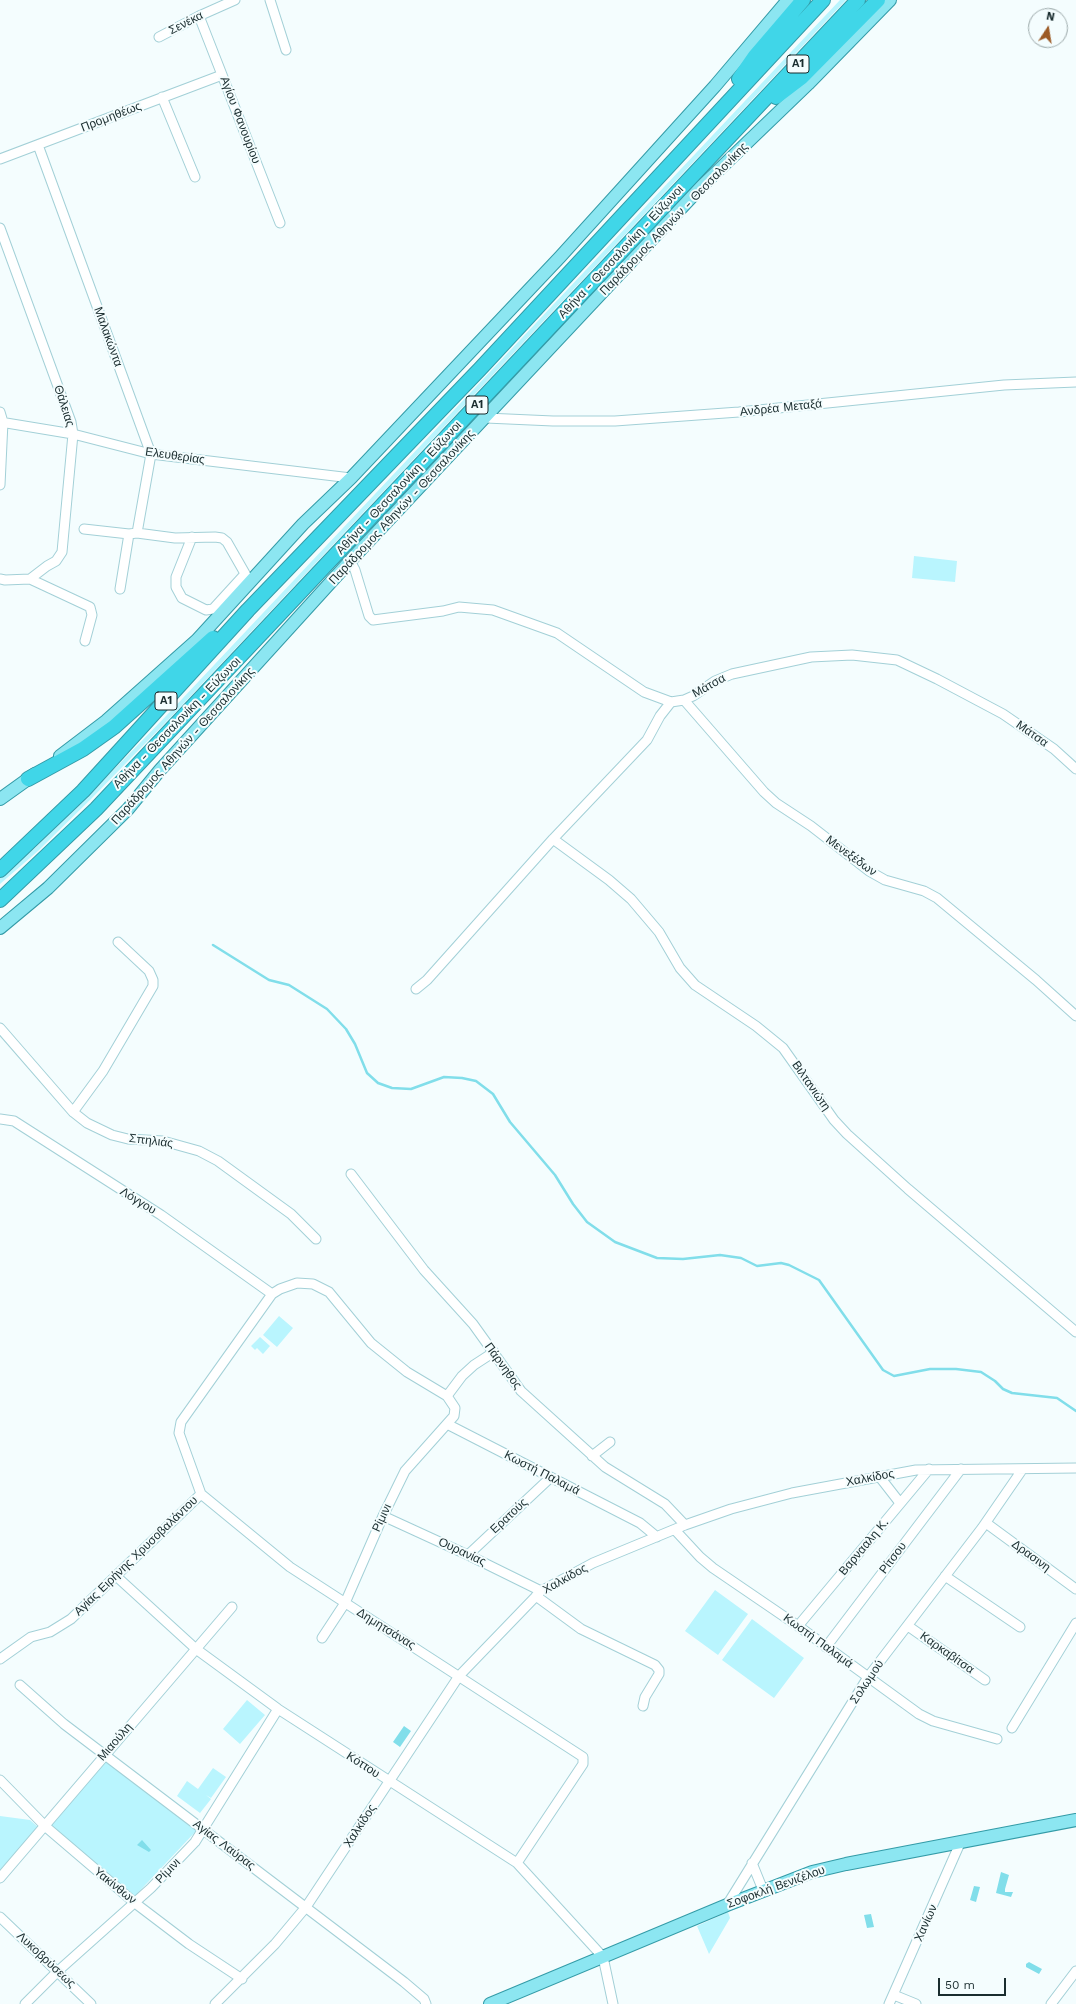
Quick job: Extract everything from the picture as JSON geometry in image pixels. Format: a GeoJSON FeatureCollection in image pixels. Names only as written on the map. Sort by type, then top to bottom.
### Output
{"type":"FeatureCollection","features":[{"type":"Feature","properties":{"kind":"highway"},"geometry":{"type":"LineString","coordinates":[[718,112],[754,56],[803,0]]}},
{"type":"Feature","properties":{"kind":"highway","name":"Αθήνα - Θεσσαλονίκη - Εύζωνοι"},"geometry":{"type":"LineString","coordinates":[[0,870],[84,791],[248,610],[480,369],[823,0]]}},
{"type":"Feature","properties":{"kind":"highway","name":"Αθήνα - Θεσσαλονίκη - Εύζωνοι"},"geometry":{"type":"LineString","coordinates":[[0,900],[96,809],[858,0]]}},
{"type":"Feature","properties":{"kind":"highway"},"geometry":{"type":"LineString","coordinates":[[738,127],[800,78],[878,0]]}},
{"type":"Feature","properties":{"kind":"highway"},"geometry":{"type":"LineString","coordinates":[[28,779],[83,749],[114,727],[207,643],[248,610]]}},
{"type":"Feature","properties":{"kind":"highway"},"geometry":{"type":"LineString","coordinates":[[0,912],[49,861],[61,842]]}},
{"type":"Feature","properties":{"kind":"main road"},"geometry":{"type":"LineString","coordinates":[[0,799],[106,721],[197,640],[247,578],[351,478],[555,262],[715,86],[788,0]]}},
{"type":"Feature","properties":{"kind":"main road","name":"Παράδρομος Αθηνών - Θεσσαλονίκης"},"geometry":{"type":"LineString","coordinates":[[0,928],[48,888],[128,809],[160,770],[350,561],[486,418],[702,186],[819,73],[890,0]]}},
{"type":"Feature","properties":{"kind":"main road","name":"Σοφοκλή Βενιζέλου"},"geometry":{"type":"LineString","coordinates":[[490,2004],[798,1876],[826,1868],[1076,1820]]}},
{"type":"Feature","properties":{"kind":"street","name":"Σενέκα"},"geometry":{"type":"LineString","coordinates":[[159,37],[199,16],[235,0]]}},
{"type":"Feature","properties":{"kind":"street"},"geometry":{"type":"LineString","coordinates":[[270,0],[286,50]]}},
{"type":"Feature","properties":{"kind":"street","name":"Αγίου Φανουρίου"},"geometry":{"type":"LineString","coordinates":[[199,16],[280,223]]}},
{"type":"Feature","properties":{"kind":"street","name":"Προμηθέως"},"geometry":{"type":"LineString","coordinates":[[0,159],[222,75]]}},
{"type":"Feature","properties":{"kind":"street"},"geometry":{"type":"LineString","coordinates":[[162,97],[195,177]]}},
{"type":"Feature","properties":{"kind":"street","name":"Μαλακώντα"},"geometry":{"type":"LineString","coordinates":[[38,144],[151,454]]}},
{"type":"Feature","properties":{"kind":"street","name":"Θάλειας"},"geometry":{"type":"LineString","coordinates":[[0,228],[71,422],[73,434],[62,552],[56,562],[47,566],[30,579]]}},
{"type":"Feature","properties":{"kind":"street","name":"Ανδρέα Μεταξά"},"geometry":{"type":"LineString","coordinates":[[486,418],[553,421],[615,421],[739,412],[1004,385],[1076,382]]}},
{"type":"Feature","properties":{"kind":"street"},"geometry":{"type":"LineString","coordinates":[[0,412],[2,422],[0,485]]}},
{"type":"Feature","properties":{"kind":"street","name":"Ελευθερίας"},"geometry":{"type":"LineString","coordinates":[[2,422],[73,434],[151,454],[351,478]]}},
{"type":"Feature","properties":{"kind":"street"},"geometry":{"type":"LineString","coordinates":[[120,589],[151,454]]}},
{"type":"Feature","properties":{"kind":"street"},"geometry":{"type":"LineString","coordinates":[[84,530],[175,538],[192,537],[222,538],[227,542],[247,578],[213,609],[206,610],[182,598],[176,586],[176,577],[192,537]]}},
{"type":"Feature","properties":{"kind":"street","name":"Μάτσα"},"geometry":{"type":"LineString","coordinates":[[350,561],[355,570],[369,616],[373,620],[443,611],[459,607],[493,610],[557,633],[644,692],[672,702],[684,700],[724,677],[781,663],[836,655],[897,660],[1002,714],[1054,749],[1076,769]]}},
{"type":"Feature","properties":{"kind":"street"},"geometry":{"type":"LineString","coordinates":[[0,579],[30,579],[90,607],[92,615],[85,641]]}},
{"type":"Feature","properties":{"kind":"street","name":"Μενεξέδων"},"geometry":{"type":"LineString","coordinates":[[684,700],[755,782],[776,803],[811,826],[869,871],[885,880],[924,892],[937,898],[1036,980],[1076,1016]]}},
{"type":"Feature","properties":{"kind":"street"},"geometry":{"type":"LineString","coordinates":[[416,989],[427,980],[554,838],[647,740],[660,716],[672,702]]}},
{"type":"Feature","properties":{"kind":"street","name":"Βιλτανιώτη"},"geometry":{"type":"LineString","coordinates":[[554,838],[609,880],[631,899],[659,932],[680,968],[695,985],[756,1026],[783,1048],[834,1120],[847,1134],[914,1194],[1076,1332]]}},
{"type":"Feature","properties":{"kind":"street"},"geometry":{"type":"LineString","coordinates":[[73,1112],[103,1071],[153,986],[153,980],[149,972],[118,942]]}},
{"type":"Feature","properties":{"kind":"street","name":"Σπηλιάς"},"geometry":{"type":"LineString","coordinates":[[0,1028],[73,1112],[87,1123],[112,1135],[128,1139],[162,1141],[198,1151],[218,1161],[291,1214],[316,1239]]}},
{"type":"Feature","properties":{"kind":"street","name":"Λόγγου"},"geometry":{"type":"LineString","coordinates":[[0,1119],[14,1121],[161,1215],[272,1294]]}},
{"type":"Feature","properties":{"kind":"street","name":"Πάρνηθος"},"geometry":{"type":"LineString","coordinates":[[351,1174],[424,1270],[473,1324],[521,1391],[592,1456],[616,1475],[648,1492],[665,1504],[685,1525]]}},
{"type":"Feature","properties":{"kind":"street","name":"Αγίας Ειρήνης Χρυσοβαλάντου"},"geometry":{"type":"LineString","coordinates":[[0,1660],[31,1637],[50,1632],[71,1619],[201,1494],[179,1433],[180,1425],[272,1294],[280,1289],[296,1283],[313,1284],[329,1292],[371,1343],[407,1372],[447,1396],[456,1408]]}},
{"type":"Feature","properties":{"kind":"street"},"geometry":{"type":"LineString","coordinates":[[447,1396],[470,1368],[494,1352]]}},
{"type":"Feature","properties":{"kind":"street","name":"Ρίμινι"},"geometry":{"type":"LineString","coordinates":[[322,1638],[344,1603],[382,1516],[405,1471],[454,1416],[456,1408]]}},
{"type":"Feature","properties":{"kind":"street","name":"Κωστή Παλαμά"},"geometry":{"type":"LineString","coordinates":[[447,1424],[640,1524],[657,1537]]}},
{"type":"Feature","properties":{"kind":"street"},"geometry":{"type":"LineString","coordinates":[[592,1456],[610,1442]]}},
{"type":"Feature","properties":{"kind":"street","name":"Χαλκίδος"},"geometry":{"type":"LineString","coordinates":[[215,2004],[242,1979],[275,1944],[306,1907],[459,1676],[539,1594],[594,1563],[685,1525],[731,1509],[792,1493],[879,1476],[929,1469],[1022,1470],[1076,1468]]}},
{"type":"Feature","properties":{"kind":"street","name":"Βαρνααλη Κ."},"geometry":{"type":"LineString","coordinates":[[798,1626],[929,1469]]}},
{"type":"Feature","properties":{"kind":"street","name":"Ρίτσου"},"geometry":{"type":"LineString","coordinates":[[826,1647],[960,1469]]}},
{"type":"Feature","properties":{"kind":"street","name":"Σολωμού"},"geometry":{"type":"LineString","coordinates":[[727,1905],[868,1677],[986,1523],[1022,1470]]}},
{"type":"Feature","properties":{"kind":"street"},"geometry":{"type":"LineString","coordinates":[[879,1476],[900,1504]]}},
{"type":"Feature","properties":{"kind":"street","name":"Ερατούς"},"geometry":{"type":"LineString","coordinates":[[468,1555],[550,1478]]}},
{"type":"Feature","properties":{"kind":"street","name":"Δημητσάνας"},"geometry":{"type":"LineString","coordinates":[[201,1494],[290,1567],[580,1753],[583,1757],[582,1764],[517,1863]]}},
{"type":"Feature","properties":{"kind":"street","name":"Ουρανίας"},"geometry":{"type":"LineString","coordinates":[[382,1516],[468,1555],[539,1594],[581,1629],[655,1666],[659,1670],[659,1674],[645,1697],[643,1706]]}},
{"type":"Feature","properties":{"kind":"street","name":"Δρασινη"},"geometry":{"type":"LineString","coordinates":[[986,1523],[1076,1589]]}},
{"type":"Feature","properties":{"kind":"street","name":"Κωστή Παλαμά"},"geometry":{"type":"LineString","coordinates":[[675,1530],[704,1561],[798,1626],[919,1714],[933,1721],[996,1739]]}},
{"type":"Feature","properties":{"kind":"street","name":"Κόττου"},"geometry":{"type":"LineString","coordinates":[[116,1576],[196,1649],[278,1709],[388,1782],[517,1863],[603,1957]]}},
{"type":"Feature","properties":{"kind":"street"},"geometry":{"type":"LineString","coordinates":[[945,1576],[1020,1627]]}},
{"type":"Feature","properties":{"kind":"street","name":"Μιαούλη"},"geometry":{"type":"LineString","coordinates":[[0,1878],[232,1607]]}},
{"type":"Feature","properties":{"kind":"street"},"geometry":{"type":"LineString","coordinates":[[1012,1728],[1076,1623]]}},
{"type":"Feature","properties":{"kind":"street","name":"Καρκαβίτσα"},"geometry":{"type":"LineString","coordinates":[[908,1626],[985,1680]]}},
{"type":"Feature","properties":{"kind":"street","name":"Αγίας Λαύρας"},"geometry":{"type":"LineString","coordinates":[[20,1685],[64,1724],[404,1982],[424,1999],[426,2004]]}},
{"type":"Feature","properties":{"kind":"street","name":"Ρίμινι"},"geometry":{"type":"LineString","coordinates":[[25,2004],[58,1971],[135,1903],[178,1861],[204,1830],[278,1709]]}},
{"type":"Feature","properties":{"kind":"street","name":"Υακίνθων"},"geometry":{"type":"LineString","coordinates":[[0,1780],[44,1825],[135,1903],[189,1944],[242,1979]]}},
{"type":"Feature","properties":{"kind":"street","name":"Χανίων"},"geometry":{"type":"LineString","coordinates":[[889,2004],[961,1841]]}},
{"type":"Feature","properties":{"kind":"street"},"geometry":{"type":"LineString","coordinates":[[752,1863],[764,1890]]}},
{"type":"Feature","properties":{"kind":"street","name":"Λυκοβρύσεως"},"geometry":{"type":"LineString","coordinates":[[0,1917],[91,2004]]}},
{"type":"Feature","properties":{"kind":"street"},"geometry":{"type":"LineString","coordinates":[[603,1957],[613,2004]]}},
{"type":"Feature","properties":{"kind":"street"},"geometry":{"type":"LineString","coordinates":[[1051,2004],[1076,1971]]}},
{"type":"Feature","properties":{"kind":"street"},"geometry":{"type":"LineString","coordinates":[[894,1995],[916,2004]]}},
{"type":"Feature","properties":{"kind":"shaded area"},"geometry":{"type":"Polygon","coordinates":[[[840,0],[846,0],[170,718],[38,851],[0,884],[0,877],[35,848],[166,716],[840,0]]]}},
{"type":"Feature","properties":{"kind":"shaded area"},"geometry":{"type":"Polygon","coordinates":[[[914,556],[957,561],[955,582],[912,578],[914,556]]]}},
{"type":"Feature","properties":{"kind":"shaded area"},"geometry":{"type":"Polygon","coordinates":[[[279,1316],[293,1328],[277,1347],[263,1335],[279,1316]]]}},
{"type":"Feature","properties":{"kind":"shaded area"},"geometry":{"type":"Polygon","coordinates":[[[260,1337],[270,1346],[263,1354],[257,1348],[255,1350],[251,1346],[260,1337]]]}},
{"type":"Feature","properties":{"kind":"shaded area"},"geometry":{"type":"Polygon","coordinates":[[[715,1590],[748,1614],[718,1655],[685,1631],[715,1590]]]}},
{"type":"Feature","properties":{"kind":"shaded area"},"geometry":{"type":"Polygon","coordinates":[[[752,1619],[804,1658],[774,1698],[722,1660],[752,1619]]]}},
{"type":"Feature","properties":{"kind":"shaded area"},"geometry":{"type":"Polygon","coordinates":[[[247,1700],[265,1715],[240,1744],[223,1729],[247,1700]]]}},
{"type":"Feature","properties":{"kind":"shaded area"},"geometry":{"type":"Polygon","coordinates":[[[404,1726],[411,1731],[400,1747],[393,1742],[404,1726]]]}},
{"type":"Feature","properties":{"kind":"shaded area"},"geometry":{"type":"Polygon","coordinates":[[[105,1758],[198,1829],[133,1898],[49,1824],[105,1758]]]}},
{"type":"Feature","properties":{"kind":"shaded area"},"geometry":{"type":"Polygon","coordinates":[[[213,1768],[226,1777],[211,1798],[206,1795],[211,1799],[200,1813],[177,1796],[187,1781],[198,1789],[213,1768]]]}},
{"type":"Feature","properties":{"kind":"shaded area"},"geometry":{"type":"Polygon","coordinates":[[[0,1816],[30,1820],[38,1827],[0,1870],[0,1816]]]}},
{"type":"Feature","properties":{"kind":"shaded area"},"geometry":{"type":"Polygon","coordinates":[[[142,1840],[151,1850],[149,1852],[137,1845],[142,1840]]]}},
{"type":"Feature","properties":{"kind":"shaded area"},"geometry":{"type":"Polygon","coordinates":[[[1001,1872],[1009,1875],[1005,1892],[1013,1892],[1011,1897],[996,1893],[1001,1872]]]}},
{"type":"Feature","properties":{"kind":"shaded area"},"geometry":{"type":"Polygon","coordinates":[[[974,1886],[980,1887],[976,1902],[970,1900],[974,1886]]]}},
{"type":"Feature","properties":{"kind":"shaded area"},"geometry":{"type":"Polygon","coordinates":[[[728,1912],[730,1918],[709,1954],[697,1926],[728,1912]]]}},
{"type":"Feature","properties":{"kind":"shaded area"},"geometry":{"type":"Polygon","coordinates":[[[871,1914],[874,1927],[867,1928],[864,1915],[871,1914]]]}},
{"type":"Feature","properties":{"kind":"shaded area"},"geometry":{"type":"Polygon","coordinates":[[[1029,1962],[1042,1969],[1039,1974],[1026,1967],[1026,1964],[1029,1962]]]}},
{"type":"Feature","properties":{"kind":"waterway"},"geometry":{"type":"LineString","coordinates":[[213,945],[269,980],[289,985],[327,1009],[346,1029],[355,1044],[367,1073],[378,1083],[392,1088],[411,1089],[444,1077],[462,1078],[476,1081],[493,1094],[510,1122],[555,1175],[573,1204],[587,1222],[615,1242],[657,1258],[683,1259],[720,1255],[741,1258],[757,1266],[781,1263],[789,1265],[819,1280],[883,1370],[894,1376],[930,1369],[956,1369],[981,1372],[995,1381],[1003,1389],[1012,1393],[1057,1398],[1076,1411]]}}]}
